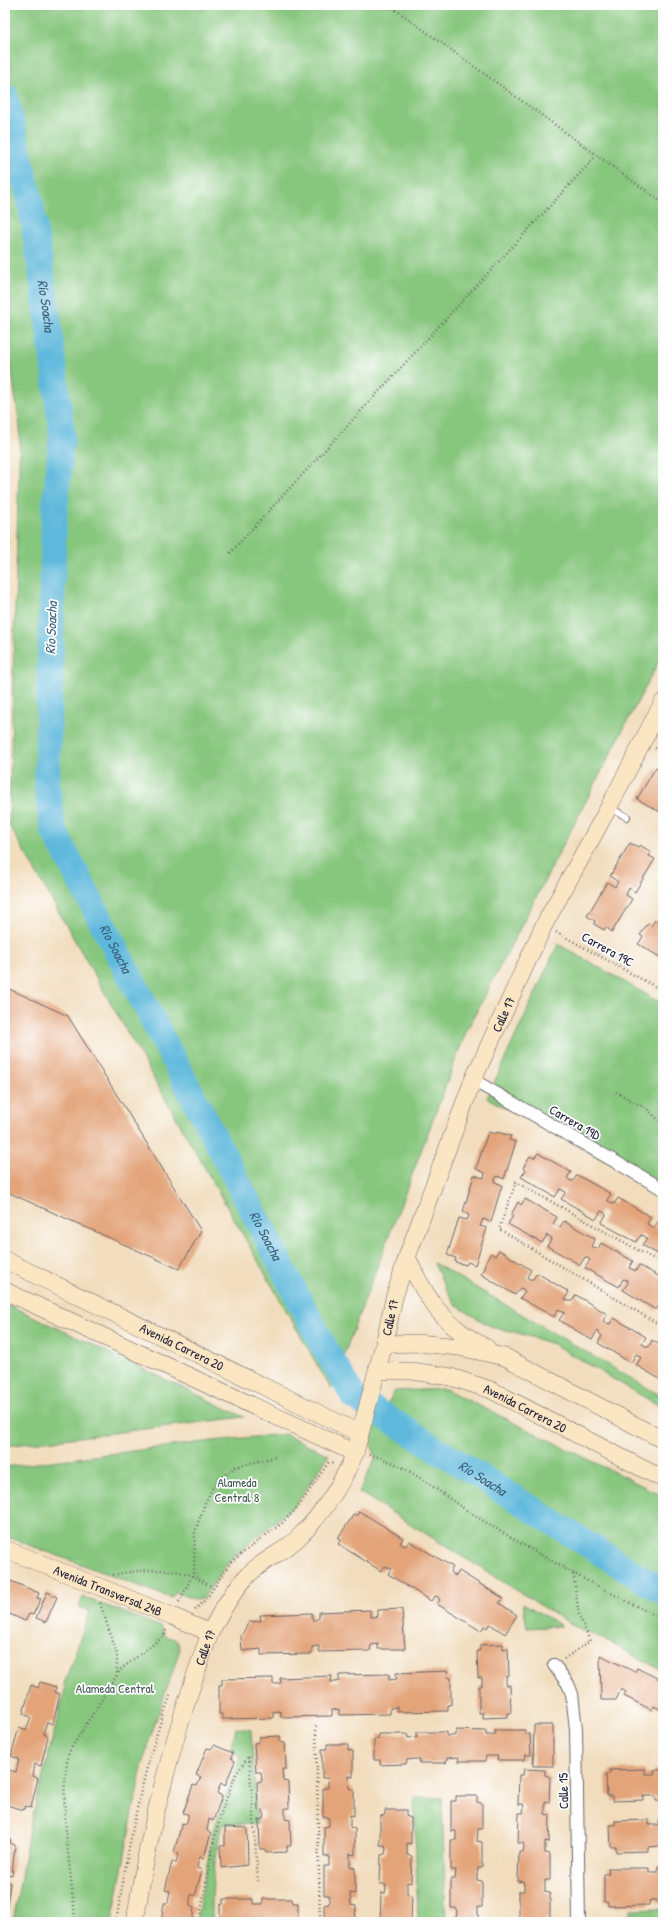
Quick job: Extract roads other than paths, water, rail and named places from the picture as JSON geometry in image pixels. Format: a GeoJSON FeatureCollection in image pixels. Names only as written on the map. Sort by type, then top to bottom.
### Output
{"type":"FeatureCollection","features":[{"type":"Feature","properties":{"kind":"street","name":"Calle 17"},"geometry":{"type":"LineString","coordinates":[[135,1922],[140,1888],[156,1809],[169,1757],[210,1633],[219,1614],[248,1575],[297,1539],[331,1501],[355,1453],[361,1426],[377,1372],[394,1298],[407,1257],[473,1080],[544,925],[609,807],[663,702]]}},
{"type":"Feature","properties":{"kind":"street","name":"Carrera 19D"},"geometry":{"type":"LineString","coordinates":[[473,1080],[663,1189]]}},
{"type":"Feature","properties":{"kind":"street"},"geometry":{"type":"LineString","coordinates":[[407,1257],[422,1290],[444,1318],[472,1341],[663,1440]]}},
{"type":"Feature","properties":{"kind":"street","name":"Avenida Carrera 20"},"geometry":{"type":"LineString","coordinates":[[5,1260],[361,1426]]}},
{"type":"Feature","properties":{"kind":"street","name":"Avenida Carrera 20"},"geometry":{"type":"LineString","coordinates":[[5,1291],[355,1453]]}},
{"type":"Feature","properties":{"kind":"street"},"geometry":{"type":"LineString","coordinates":[[384,1344],[418,1343],[459,1347],[505,1357]]}},
{"type":"Feature","properties":{"kind":"street","name":"Avenida Carrera 20"},"geometry":{"type":"LineString","coordinates":[[377,1372],[412,1371],[451,1377],[491,1390],[663,1479]]}},
{"type":"Feature","properties":{"kind":"street","name":"Avenida Transversal 24B"},"geometry":{"type":"LineString","coordinates":[[5,1549],[172,1616],[210,1633]]}},
{"type":"Feature","properties":{"kind":"street","name":"Calle 15"},"geometry":{"type":"LineString","coordinates":[[554,1665],[568,1684],[572,1694],[576,1729],[579,1922]]}},
{"type":"Feature","properties":{"kind":"lane"},"geometry":{"type":"LineString","coordinates":[[609,807],[627,817]]}},
{"type":"Feature","properties":{"kind":"waterway","name":"Río Soacha"},"geometry":{"type":"LineString","coordinates":[[5,96],[31,205],[47,310],[62,434],[54,518],[47,785],[53,829],[323,1345],[354,1397],[663,1592]]}},
{"type":"Feature","properties":{"kind":"park label","name":"Alameda Central 8"},"geometry":{"type":"Point","coordinates":[237,1490]}},
{"type":"Feature","properties":{"kind":"park label","name":"Alameda Central"},"geometry":{"type":"Point","coordinates":[115,1688]}}]}
